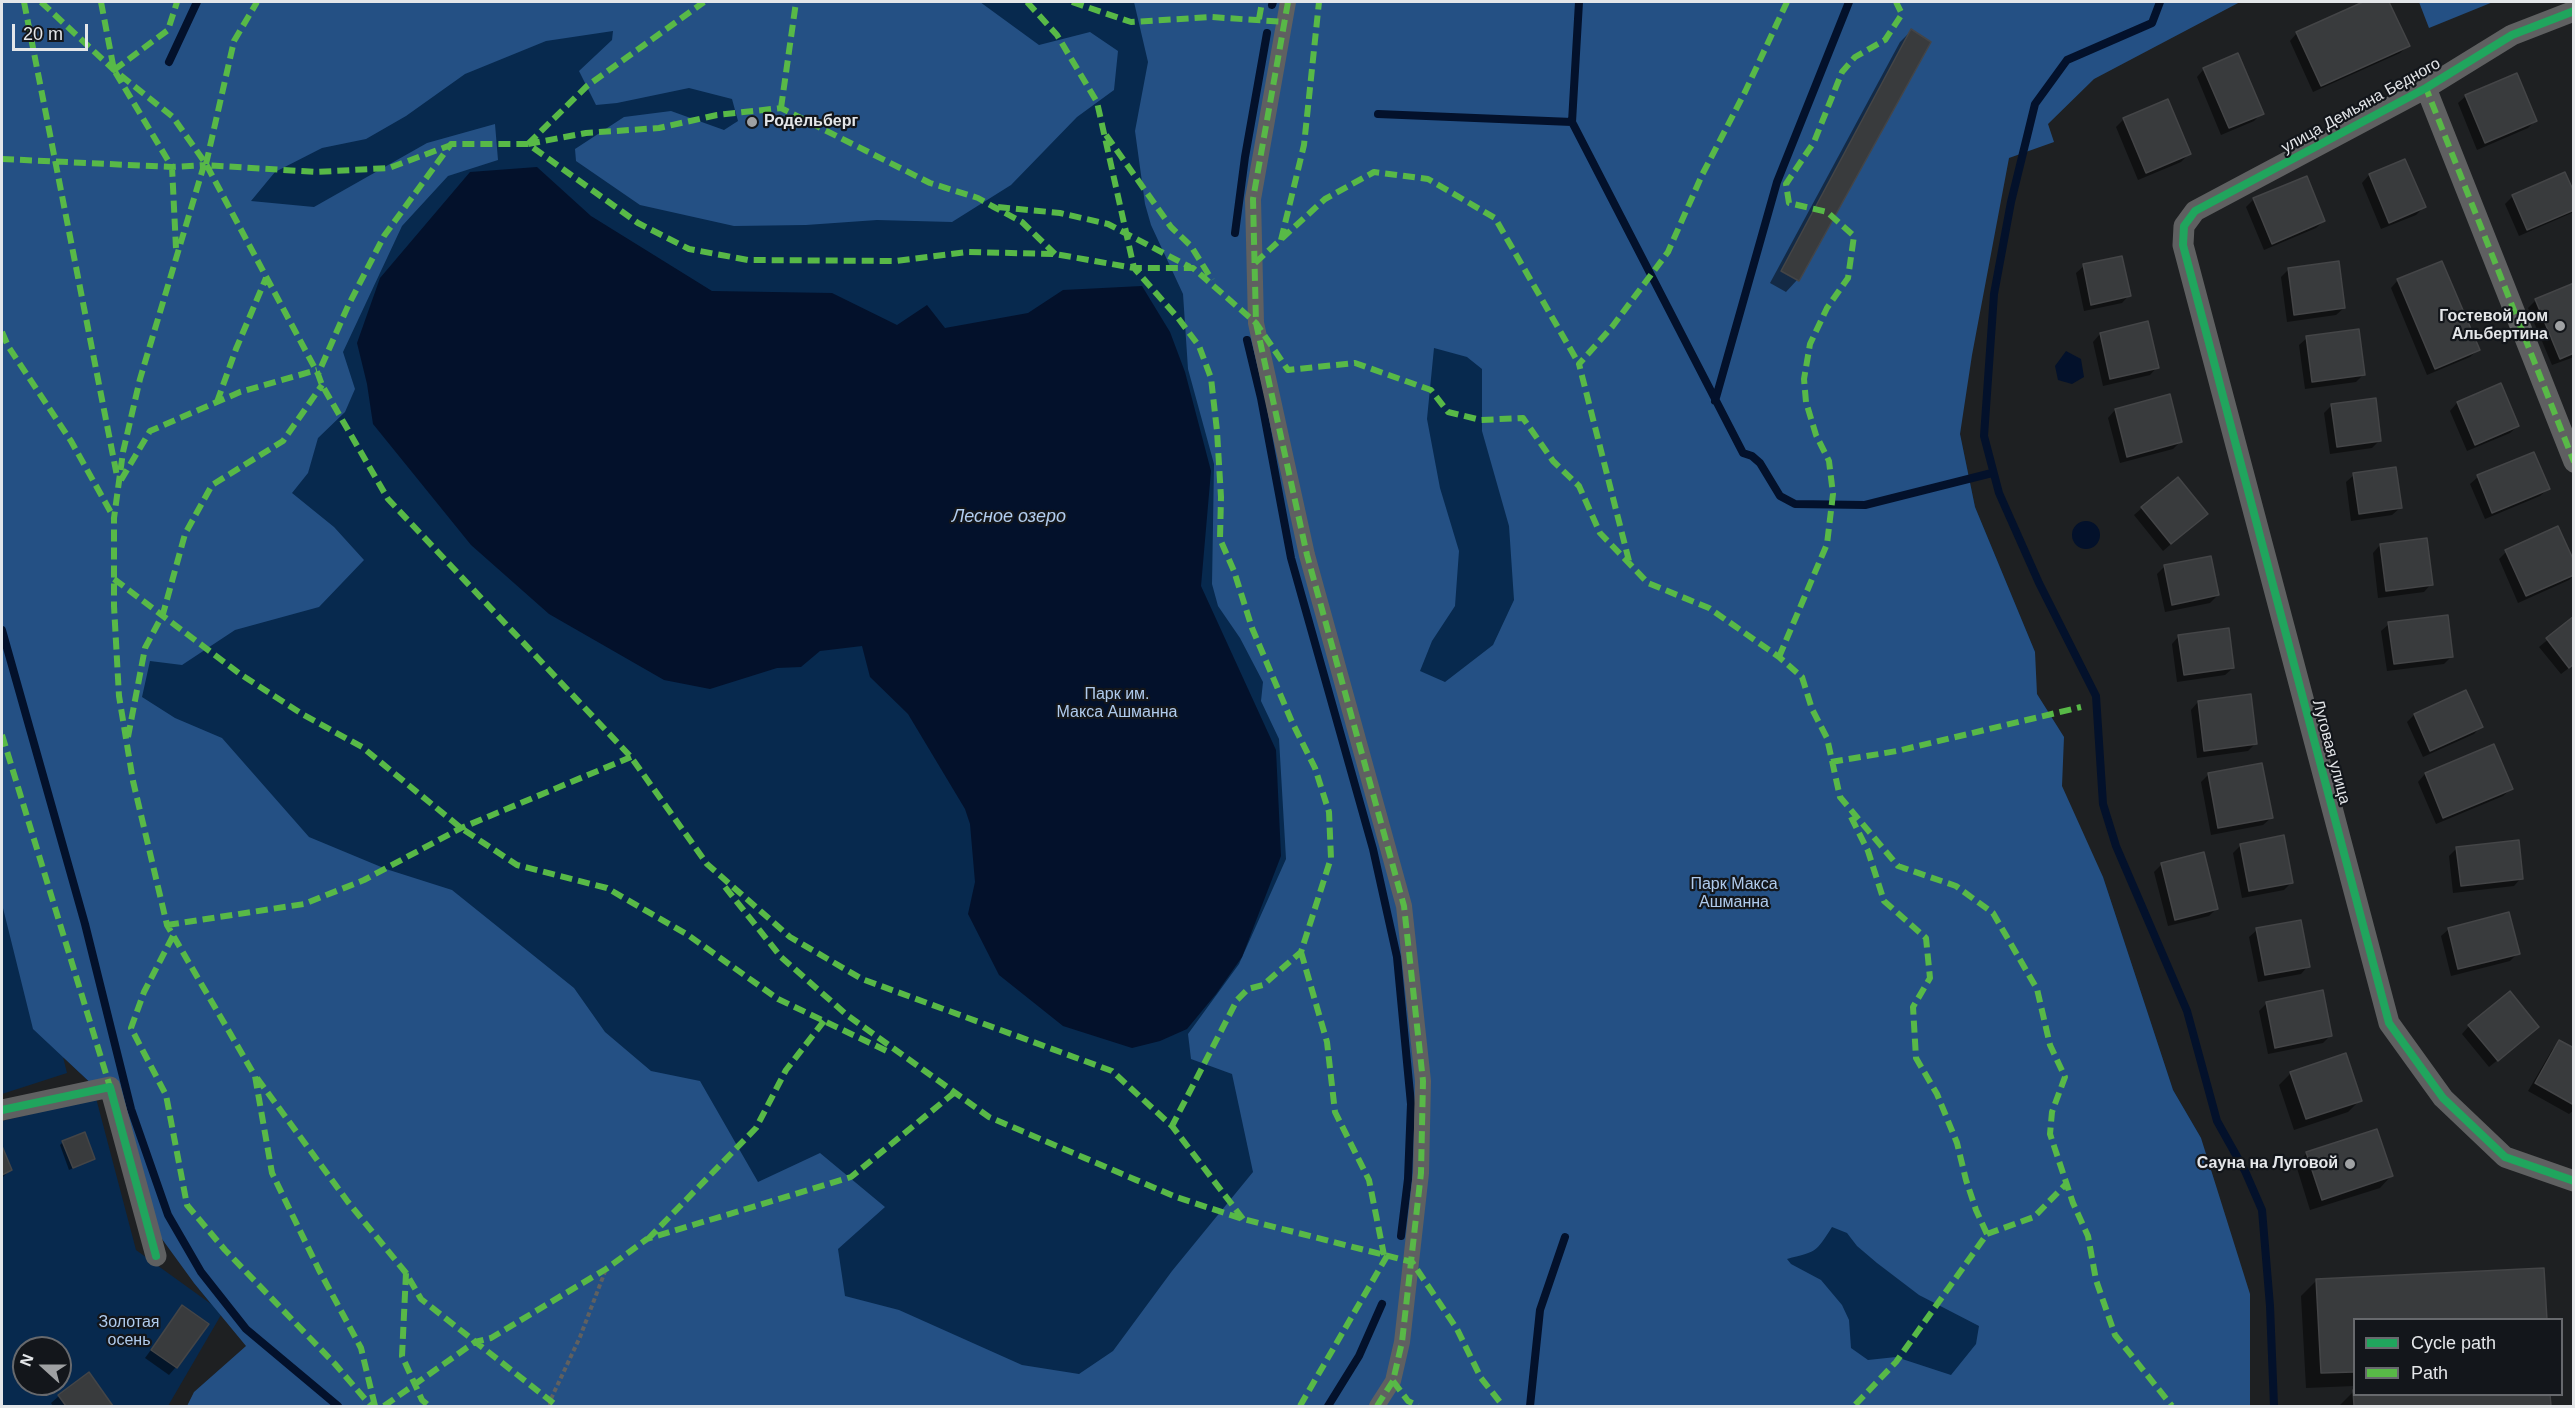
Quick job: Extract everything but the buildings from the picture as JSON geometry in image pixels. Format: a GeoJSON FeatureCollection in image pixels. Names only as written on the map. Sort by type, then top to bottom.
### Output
{"type":"FeatureCollection","features":[{"type":"Feature","properties":{"kind":"street"},"geometry":{"type":"LineString","coordinates":[[1288,2],[1253,199],[1256,323],[1307,555],[1404,906],[1423,1081],[1421,1173],[1402,1342],[1393,1382],[1377,1407]]}},
{"type":"Feature","properties":{"kind":"street","name":"улица Демьяна Бедного"},"geometry":{"type":"LineString","coordinates":[[2183,245],[2184,226],[2195,212],[2426,88],[2512,35],[2574,11]]}},
{"type":"Feature","properties":{"kind":"street","name":"улица Демьяна Бедного"},"geometry":{"type":"LineString","coordinates":[[2426,88],[2574,462]]}},
{"type":"Feature","properties":{"kind":"street","name":"Луговая улица"},"geometry":{"type":"LineString","coordinates":[[2183,245],[2389,1023],[2443,1098],[2505,1157],[2574,1181]]}},
{"type":"Feature","properties":{"kind":"street"},"geometry":{"type":"LineString","coordinates":[[2,1110],[110,1087],[156,1256]]}},
{"type":"Feature","properties":{"kind":"path"},"geometry":{"type":"LineString","coordinates":[[550,1407],[550,1401],[580,1337],[606,1269]]}},
{"type":"Feature","properties":{"kind":"green space","name":"Парк Макса Ашманна"},"geometry":{"type":"Polygon","coordinates":[[[2,2],[2216,2],[2116,54],[2009,158],[1977,256],[1960,434],[1975,507],[2035,652],[2004,731],[2103,877],[2173,1090],[2201,1138],[2212,1198],[2226,1406],[310,1406],[247,1346],[221,1315],[168,1406],[2,1406],[2,1121],[96,1098],[136,1250],[211,1304],[194,1283],[112,1103],[63,1057],[67,1073],[2,1094],[2,2]]]}},
{"type":"Feature","properties":{"kind":"green space","name":"Парк Макса Ашманна"},"geometry":{"type":"Polygon","coordinates":[[[2,2],[980,2],[1039,45],[1090,32],[1118,51],[1114,90],[1077,117],[1011,185],[952,222],[877,220],[806,225],[734,226],[640,205],[576,161],[575,149],[624,117],[671,111],[724,130],[738,121],[732,99],[689,88],[617,103],[596,105],[579,71],[612,40],[613,31],[546,41],[465,74],[406,116],[366,139],[322,148],[275,172],[251,201],[314,207],[427,143],[495,124],[498,160],[448,176],[402,226],[343,352],[355,389],[345,412],[318,438],[308,473],[292,493],[334,527],[364,560],[319,607],[235,630],[182,665],[150,661],[142,697],[175,718],[222,738],[309,837],[386,869],[452,890],[574,988],[605,1032],[651,1071],[700,1081],[758,1182],[820,1153],[885,1207],[838,1249],[845,1296],[899,1310],[1022,1365],[1079,1374],[1113,1351],[1172,1271],[1253,1172],[1232,1074],[1191,1059],[1188,1034],[1239,964],[1286,859],[1279,739],[1261,701],[1263,682],[1240,638],[1218,606],[1212,584],[1214,464],[1188,369],[1183,294],[1151,225],[1145,204],[1135,131],[1148,62],[1134,2],[2240,2],[2094,79],[2048,124],[2054,142],[2009,158],[1972,355],[1960,434],[1975,507],[2035,652],[2037,694],[2064,737],[2062,786],[2103,877],[2173,1090],[2201,1138],[2250,1294],[2250,1406],[187,1406],[194,1392],[246,1346],[194,1283],[146,1217],[112,1103],[33,1029],[2,904],[2,2]],[[1434,348],[1427,419],[1440,488],[1459,551],[1455,606],[1432,641],[1420,671],[1445,682],[1493,645],[1514,600],[1509,526],[1482,431],[1482,369],[1467,357],[1434,348]],[[1832,1227],[1814,1250],[1787,1259],[1791,1264],[1821,1280],[1842,1305],[1849,1320],[1851,1348],[1868,1360],[1896,1357],[1951,1375],[1976,1344],[1979,1326],[1919,1295],[1857,1246],[1847,1233],[1832,1227]]]}},
{"type":"Feature","properties":{"kind":"green space"},"geometry":{"type":"Polygon","coordinates":[[[2419,2],[2493,2],[2429,28],[2419,2]]]}},
{"type":"Feature","properties":{"kind":"water","name":"Лесное озеро"},"geometry":{"type":"Polygon","coordinates":[[[537,167],[591,216],[712,291],[832,293],[897,325],[927,305],[945,328],[1028,313],[1063,290],[1142,286],[1170,332],[1185,372],[1211,471],[1201,586],[1276,750],[1281,856],[1242,957],[1187,1029],[1160,1041],[1132,1048],[1063,1026],[999,975],[968,914],[975,882],[970,824],[965,809],[908,714],[870,677],[862,646],[820,651],[801,667],[777,668],[710,689],[664,680],[549,614],[471,545],[373,424],[367,384],[357,343],[380,278],[470,172],[537,167]]]}},
{"type":"Feature","properties":{"kind":"water"},"geometry":{"type":"Polygon","coordinates":[[[2066,351],[2081,359],[2084,377],[2072,384],[2058,380],[2055,366],[2066,351]]]}},
{"type":"Feature","properties":{"kind":"water"},"geometry":{"type":"Polygon","coordinates":[[[2086,521],[2096,525],[2100,535],[2096,545],[2086,549],[2076,545],[2072,535],[2076,525],[2086,521]]]}},
{"type":"Feature","properties":{"kind":"waterway"},"geometry":{"type":"LineString","coordinates":[[169,62],[197,2]]}},
{"type":"Feature","properties":{"kind":"waterway"},"geometry":{"type":"LineString","coordinates":[[1579,2],[1572,122],[1743,453],[1752,456],[1760,463],[1780,496],[1795,504],[1865,505],[1992,473]]}},
{"type":"Feature","properties":{"kind":"waterway"},"geometry":{"type":"LineString","coordinates":[[1715,401],[1777,182],[1849,2]]}},
{"type":"Feature","properties":{"kind":"waterway"},"geometry":{"type":"LineString","coordinates":[[2160,2],[2152,23],[2067,60],[2035,104],[2011,202],[1994,294],[1984,436],[1999,493],[2039,583],[2096,696],[2103,804],[2116,846],[2187,1011],[2217,1121],[2245,1171],[2262,1210],[2270,1306],[2274,1406]]}},
{"type":"Feature","properties":{"kind":"waterway"},"geometry":{"type":"LineString","coordinates":[[1235,233],[1245,157],[1267,33]]}},
{"type":"Feature","properties":{"kind":"waterway"},"geometry":{"type":"LineString","coordinates":[[1378,114],[1572,122]]}},
{"type":"Feature","properties":{"kind":"waterway"},"geometry":{"type":"LineString","coordinates":[[1247,340],[1261,398],[1291,558],[1373,849],[1397,957],[1411,1104],[1408,1179],[1401,1236]]}},
{"type":"Feature","properties":{"kind":"waterway"},"geometry":{"type":"LineString","coordinates":[[2,630],[85,924],[131,1109],[168,1215],[201,1272],[246,1329],[338,1406]]}},
{"type":"Feature","properties":{"kind":"waterway"},"geometry":{"type":"LineString","coordinates":[[1530,1406],[1540,1310],[1565,1237]]}},
{"type":"Feature","properties":{"kind":"waterway"},"geometry":{"type":"LineString","coordinates":[[1328,1406],[1359,1356],[1382,1304]]}},
{"type":"Feature","properties":{"kind":"marked path"},"geometry":{"type":"LineString","coordinates":[[24,2],[117,476]]}},
{"type":"Feature","properties":{"kind":"marked path"},"geometry":{"type":"LineString","coordinates":[[41,2],[114,70],[173,117],[206,164],[318,374]]}},
{"type":"Feature","properties":{"kind":"marked path"},"geometry":{"type":"LineString","coordinates":[[101,2],[114,70],[172,167],[176,248]]}},
{"type":"Feature","properties":{"kind":"marked path"},"geometry":{"type":"LineString","coordinates":[[114,70],[168,30],[177,2]]}},
{"type":"Feature","properties":{"kind":"marked path"},"geometry":{"type":"LineString","coordinates":[[206,164],[234,41],[257,2]]}},
{"type":"Feature","properties":{"kind":"marked path"},"geometry":{"type":"LineString","coordinates":[[528,144],[587,86],[704,2]]}},
{"type":"Feature","properties":{"kind":"marked path"},"geometry":{"type":"LineString","coordinates":[[781,108],[796,2]]}},
{"type":"Feature","properties":{"kind":"marked path"},"geometry":{"type":"LineString","coordinates":[[1027,2],[1057,35],[1097,102],[1134,268],[1199,346],[1211,378],[1221,497],[1220,539],[1234,571],[1252,628],[1292,722],[1315,768],[1329,812],[1331,858],[1301,952],[1263,985],[1248,989],[1237,1000],[1172,1126]]}},
{"type":"Feature","properties":{"kind":"marked path"},"geometry":{"type":"LineString","coordinates":[[1072,2],[1131,22],[1211,17],[1285,22]]}},
{"type":"Feature","properties":{"kind":"marked path"},"geometry":{"type":"LineString","coordinates":[[1259,19],[1262,2]]}},
{"type":"Feature","properties":{"kind":"marked path"},"geometry":{"type":"LineString","coordinates":[[1288,2],[1253,199],[1256,323],[1307,555],[1404,906],[1423,1081],[1421,1173],[1402,1342],[1393,1381],[1377,1406]]}},
{"type":"Feature","properties":{"kind":"marked path"},"geometry":{"type":"LineString","coordinates":[[1281,240],[1304,145],[1319,2]]}},
{"type":"Feature","properties":{"kind":"marked path"},"geometry":{"type":"LineString","coordinates":[[1629,561],[1579,364],[1612,327],[1668,252],[1702,175],[1745,92],[1787,2]]}},
{"type":"Feature","properties":{"kind":"marked path"},"geometry":{"type":"LineString","coordinates":[[1779,657],[1827,544],[1833,494],[1829,461],[1816,435],[1806,402],[1804,379],[1810,344],[1827,308],[1848,278],[1854,236],[1827,212],[1789,203],[1786,184],[1814,142],[1842,72],[1855,57],[1885,40],[1902,14],[1896,2]]}},
{"type":"Feature","properties":{"kind":"marked path"},"geometry":{"type":"LineString","coordinates":[[2428,86],[2426,88],[2574,462]]}},
{"type":"Feature","properties":{"kind":"marked path"},"geometry":{"type":"LineString","coordinates":[[528,144],[586,133],[659,128],[717,115],[781,108],[930,183],[978,198],[1022,222],[1055,254]]}},
{"type":"Feature","properties":{"kind":"marked path"},"geometry":{"type":"LineString","coordinates":[[1106,135],[1171,227],[1191,246],[1212,280]]}},
{"type":"Feature","properties":{"kind":"marked path"},"geometry":{"type":"LineString","coordinates":[[1243,1219],[1172,1126],[1112,1071],[862,979],[790,937],[707,864],[631,757],[388,499],[322,385],[318,374],[348,306],[384,236],[451,144],[528,144],[638,223],[689,249],[748,260],[895,261],[967,252],[1055,254],[1134,268],[1193,268],[1256,323],[1288,370],[1355,363],[1431,390],[1448,412],[1481,420],[1523,418],[1553,461],[1579,486],[1600,533],[1648,583],[1709,608],[1779,657],[1802,677],[1812,709],[1827,738],[1840,797],[1898,866],[1956,886],[1993,913],[2037,989],[2050,1045],[2065,1077],[2052,1112],[2050,1134],[2073,1203],[2088,1236],[2096,1280],[2115,1335],[2172,1406]]}},
{"type":"Feature","properties":{"kind":"marked path"},"geometry":{"type":"LineString","coordinates":[[375,1406],[361,1348],[319,1270],[272,1173],[255,1076],[167,925],[133,781],[119,696],[114,606],[114,518],[123,452],[140,379],[204,165],[316,172],[389,168],[451,145]]}},
{"type":"Feature","properties":{"kind":"marked path"},"geometry":{"type":"LineString","coordinates":[[2,159],[172,167],[204,165]]}},
{"type":"Feature","properties":{"kind":"marked path"},"geometry":{"type":"LineString","coordinates":[[1255,263],[1325,199],[1374,172],[1428,179],[1495,218],[1579,364]]}},
{"type":"Feature","properties":{"kind":"marked path"},"geometry":{"type":"LineString","coordinates":[[998,207],[1060,213],[1108,224],[1190,267]]}},
{"type":"Feature","properties":{"kind":"marked path"},"geometry":{"type":"LineString","coordinates":[[217,402],[236,349],[266,278]]}},
{"type":"Feature","properties":{"kind":"marked path"},"geometry":{"type":"LineString","coordinates":[[2,332],[8,346],[71,441],[114,518]]}},
{"type":"Feature","properties":{"kind":"marked path"},"geometry":{"type":"LineString","coordinates":[[121,480],[150,431],[240,392],[317,370]]}},
{"type":"Feature","properties":{"kind":"marked path"},"geometry":{"type":"LineString","coordinates":[[128,737],[145,648],[163,614],[185,534],[212,485],[283,441],[322,385]]}},
{"type":"Feature","properties":{"kind":"marked path"},"geometry":{"type":"LineString","coordinates":[[114,579],[240,674],[302,714],[362,747],[461,828],[517,865],[607,888],[688,935],[778,999],[891,1053]]}},
{"type":"Feature","properties":{"kind":"marked path"},"geometry":{"type":"LineString","coordinates":[[1831,762],[1897,751],[2081,707]]}},
{"type":"Feature","properties":{"kind":"marked path"},"geometry":{"type":"LineString","coordinates":[[2,735],[110,1087]]}},
{"type":"Feature","properties":{"kind":"marked path"},"geometry":{"type":"LineString","coordinates":[[167,925],[304,904],[364,880],[461,828],[631,757]]}},
{"type":"Feature","properties":{"kind":"marked path"},"geometry":{"type":"LineString","coordinates":[[1851,817],[1868,851],[1884,901],[1926,938],[1930,978],[1913,1007],[1916,1058],[1937,1094],[1957,1143],[1966,1180],[1987,1234],[1896,1362],[1854,1406]]}},
{"type":"Feature","properties":{"kind":"marked path"},"geometry":{"type":"LineString","coordinates":[[725,887],[781,957],[847,1015],[989,1117],[1176,1197],[1243,1219],[1412,1262],[1457,1329],[1481,1378],[1503,1406]]}},
{"type":"Feature","properties":{"kind":"marked path"},"geometry":{"type":"LineString","coordinates":[[173,936],[144,992],[131,1028],[166,1095],[187,1205],[225,1250],[335,1364],[371,1406]]}},
{"type":"Feature","properties":{"kind":"marked path"},"geometry":{"type":"LineString","coordinates":[[1301,952],[1327,1042],[1335,1112],[1369,1180],[1384,1255]]}},
{"type":"Feature","properties":{"kind":"marked path"},"geometry":{"type":"LineString","coordinates":[[648,1239],[756,1128],[786,1070],[824,1021]]}},
{"type":"Feature","properties":{"kind":"marked path"},"geometry":{"type":"LineString","coordinates":[[257,1078],[348,1202],[406,1273],[421,1299],[557,1406]]}},
{"type":"Feature","properties":{"kind":"marked path"},"geometry":{"type":"LineString","coordinates":[[384,1406],[475,1342],[491,1338],[606,1269],[647,1239],[851,1177],[955,1092]]}},
{"type":"Feature","properties":{"kind":"marked path"},"geometry":{"type":"LineString","coordinates":[[1987,1234],[2034,1217],[2066,1184]]}},
{"type":"Feature","properties":{"kind":"marked path"},"geometry":{"type":"LineString","coordinates":[[1300,1406],[1387,1256]]}},
{"type":"Feature","properties":{"kind":"marked path"},"geometry":{"type":"LineString","coordinates":[[406,1273],[402,1356],[422,1400],[429,1406]]}},
{"type":"Feature","properties":{"kind":"marked path"},"geometry":{"type":"LineString","coordinates":[[1393,1381],[1408,1401],[1418,1406]]}},
{"type":"Feature","properties":{"kind":"cycle path"},"geometry":{"type":"LineString","coordinates":[[2574,11],[2512,35],[2426,88],[2195,211],[2184,226],[2183,245],[2389,1023],[2443,1098],[2505,1157],[2574,1181]]}},
{"type":"Feature","properties":{"kind":"cycle path"},"geometry":{"type":"LineString","coordinates":[[2,1110],[110,1087],[156,1256]]}},
{"type":"Feature","properties":{"kind":"place","name":"Родельберг"},"geometry":{"type":"Point","coordinates":[752,122]}},
{"type":"Feature","properties":{"kind":"place","name":"Гостевой дом Альбертина"},"geometry":{"type":"Point","coordinates":[2560,326]}},
{"type":"Feature","properties":{"kind":"place","name":"Сауна на Луговой"},"geometry":{"type":"Point","coordinates":[2350,1164]}},
{"type":"Feature","properties":{"kind":"park label","name":"Парк им. Макса Ашманна"},"geometry":{"type":"Point","coordinates":[1117,704]}},
{"type":"Feature","properties":{"kind":"park label","name":"Золотая осень"},"geometry":{"type":"Point","coordinates":[129,1332]}}]}
